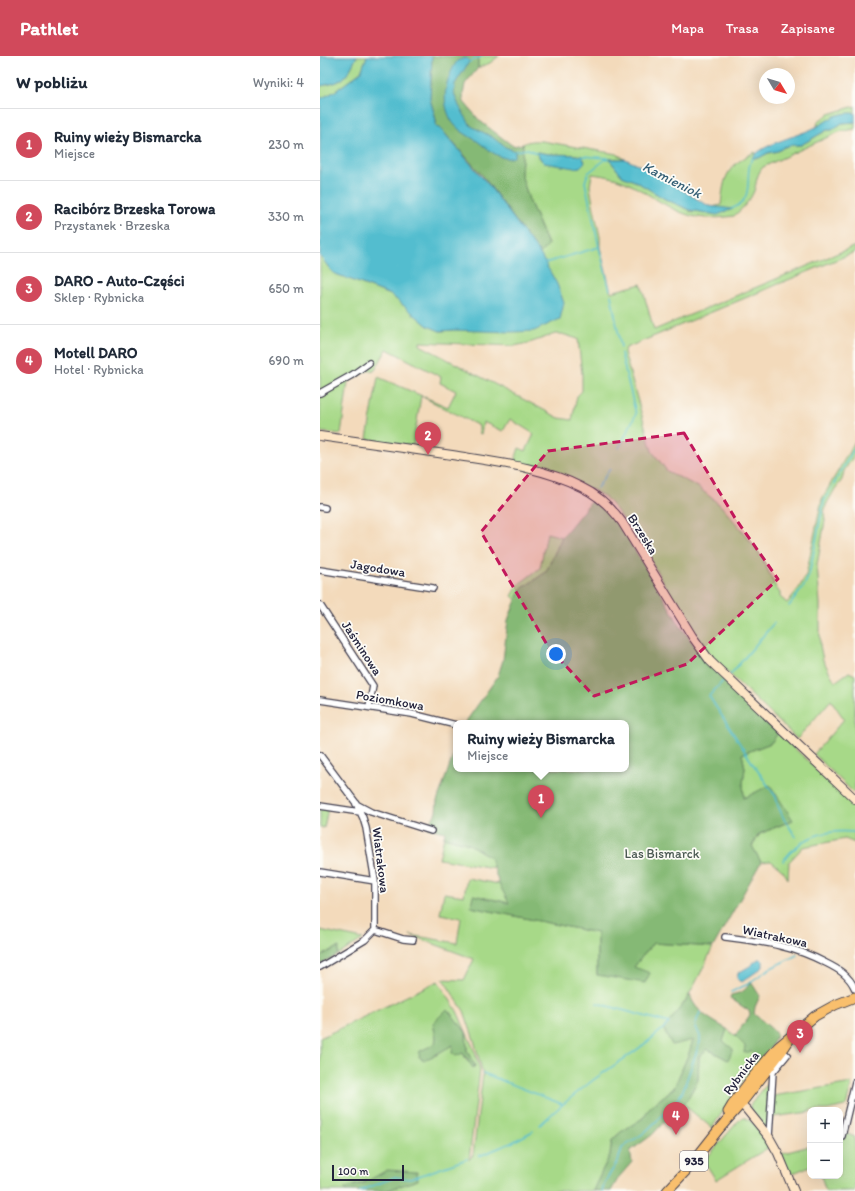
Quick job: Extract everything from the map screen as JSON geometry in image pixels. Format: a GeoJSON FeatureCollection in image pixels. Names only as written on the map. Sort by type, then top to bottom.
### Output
{"type":"FeatureCollection","features":[{"type":"Feature","properties":{"kind":"main road","name":"Rybnicka"},"geometry":{"type":"LineString","coordinates":[[667,1191],[685,1172],[719,1129],[737,1105],[761,1067],[800,1027],[815,1016],[835,1005],[855,997]]}},
{"type":"Feature","properties":{"kind":"street"},"geometry":{"type":"LineString","coordinates":[[320,393],[352,375],[369,363]]}},
{"type":"Feature","properties":{"kind":"street","name":"Brzeska"},"geometry":{"type":"LineString","coordinates":[[320,436],[518,467],[563,479],[581,486],[599,498],[610,507],[622,522],[692,636],[710,661],[855,799]]}},
{"type":"Feature","properties":{"kind":"street","name":"Jagodowa"},"geometry":{"type":"LineString","coordinates":[[320,570],[434,588]]}},
{"type":"Feature","properties":{"kind":"street","name":"Jaśminowa"},"geometry":{"type":"LineString","coordinates":[[320,605],[373,686],[369,707]]}},
{"type":"Feature","properties":{"kind":"street","name":"Poziomkowa"},"geometry":{"type":"LineString","coordinates":[[320,700],[412,714],[453,724]]}},
{"type":"Feature","properties":{"kind":"street","name":"Wiatrakowa"},"geometry":{"type":"LineString","coordinates":[[320,754],[356,803],[364,818],[375,881],[375,930]]}},
{"type":"Feature","properties":{"kind":"street","name":"Wiatrakowa"},"geometry":{"type":"LineString","coordinates":[[356,803],[371,812],[431,831]]}},
{"type":"Feature","properties":{"kind":"street"},"geometry":{"type":"LineString","coordinates":[[320,806],[360,812]]}},
{"type":"Feature","properties":{"kind":"street"},"geometry":{"type":"LineString","coordinates":[[364,818],[371,812]]}},
{"type":"Feature","properties":{"kind":"street"},"geometry":{"type":"LineString","coordinates":[[320,872],[375,881]]}},
{"type":"Feature","properties":{"kind":"street"},"geometry":{"type":"LineString","coordinates":[[320,967],[365,940],[375,930],[403,939],[413,940]]}},
{"type":"Feature","properties":{"kind":"street","name":"Wiatrakowa"},"geometry":{"type":"LineString","coordinates":[[725,937],[791,948],[808,954],[845,974],[855,988]]}},
{"type":"Feature","properties":{"kind":"street"},"geometry":{"type":"LineString","coordinates":[[769,1137],[773,1072],[787,1055],[780,1049]]}},
{"type":"Feature","properties":{"kind":"street"},"geometry":{"type":"LineString","coordinates":[[843,1132],[855,1082]]}},
{"type":"Feature","properties":{"kind":"street"},"geometry":{"type":"LineString","coordinates":[[737,1105],[746,1116],[755,1121],[769,1137],[778,1153],[794,1191]]}},
{"type":"Feature","properties":{"kind":"highlighted area"},"geometry":{"type":"Polygon","coordinates":[[[684,433],[735,518],[778,579],[687,664],[594,696],[549,648],[481,532],[548,451],[684,433]]]}},
{"type":"Feature","properties":{"kind":"green space"},"geometry":{"type":"Polygon","coordinates":[[[357,56],[367,56],[361,72],[334,92],[320,99],[320,86],[335,83],[344,78],[357,56]]]}},
{"type":"Feature","properties":{"kind":"green space"},"geometry":{"type":"Polygon","coordinates":[[[432,56],[480,56],[478,68],[465,84],[463,95],[464,102],[480,121],[513,146],[523,144],[521,174],[529,200],[548,245],[540,254],[483,176],[440,128],[436,127],[436,120],[430,99],[432,56]]]}},
{"type":"Feature","properties":{"kind":"green space"},"geometry":{"type":"Polygon","coordinates":[[[480,56],[499,56],[490,63],[478,68],[480,56]]]}},
{"type":"Feature","properties":{"kind":"green space"},"geometry":{"type":"Polygon","coordinates":[[[855,106],[855,113],[842,114],[817,126],[818,121],[829,114],[855,106]]]}},
{"type":"Feature","properties":{"kind":"green space"},"geometry":{"type":"Polygon","coordinates":[[[855,122],[855,129],[839,132],[763,167],[750,198],[743,208],[734,216],[702,218],[691,216],[671,208],[633,186],[614,178],[592,174],[590,186],[600,237],[600,247],[611,292],[641,284],[654,330],[855,246],[855,252],[626,348],[624,352],[652,451],[667,471],[698,487],[720,505],[758,551],[776,588],[780,593],[780,597],[787,603],[799,588],[806,575],[822,499],[855,441],[855,454],[844,471],[842,480],[826,505],[824,513],[825,521],[817,565],[820,604],[820,645],[823,660],[835,682],[849,672],[855,675],[855,790],[853,792],[814,754],[844,719],[831,700],[797,739],[714,659],[698,640],[632,530],[605,497],[593,490],[514,463],[519,448],[526,451],[534,434],[510,419],[503,431],[483,422],[481,434],[479,433],[479,426],[421,396],[413,446],[367,439],[378,377],[448,407],[456,391],[440,383],[441,377],[387,349],[375,370],[367,371],[348,382],[341,434],[320,432],[320,256],[333,273],[391,295],[428,326],[440,331],[453,330],[545,263],[540,254],[548,244],[529,200],[521,174],[523,144],[530,141],[542,141],[617,154],[625,159],[609,159],[622,176],[637,182],[665,199],[690,210],[690,212],[721,205],[724,186],[729,172],[738,162],[746,157],[755,152],[756,153],[752,158],[759,158],[768,153],[778,151],[784,147],[801,145],[827,130],[832,130],[842,123],[855,122]],[[536,153],[542,161],[585,162],[582,156],[536,153]],[[555,334],[529,343],[514,346],[420,342],[420,345],[559,418],[572,420],[577,396],[582,391],[582,374],[578,339],[562,334],[555,334]]]}},
{"type":"Feature","properties":{"kind":"green space","name":"Las Bismarck"},"geometry":{"type":"Polygon","coordinates":[[[593,499],[608,513],[626,535],[681,627],[710,666],[778,733],[771,743],[742,754],[745,768],[743,783],[744,798],[770,785],[793,820],[759,834],[752,846],[761,862],[713,947],[653,943],[634,967],[650,973],[645,983],[597,975],[597,933],[471,907],[473,895],[509,903],[499,884],[490,857],[469,844],[444,837],[445,832],[428,828],[436,812],[437,801],[453,756],[453,772],[629,772],[629,720],[467,720],[498,676],[503,660],[508,620],[520,590],[546,572],[562,537],[593,499]]]}},
{"type":"Feature","properties":{"kind":"green space"},"geometry":{"type":"Polygon","coordinates":[[[547,533],[562,537],[546,572],[520,590],[516,600],[512,596],[519,584],[540,568],[547,533]]]}},
{"type":"Feature","properties":{"kind":"green space"},"geometry":{"type":"Polygon","coordinates":[[[778,733],[855,804],[855,843],[845,839],[803,847],[789,862],[788,879],[783,871],[771,861],[761,862],[752,846],[760,834],[793,820],[744,798],[743,783],[745,768],[742,754],[771,743],[778,733]]]}},
{"type":"Feature","properties":{"kind":"green space"},"geometry":{"type":"Polygon","coordinates":[[[320,808],[328,809],[324,828],[320,827],[320,808]]]}},
{"type":"Feature","properties":{"kind":"green space"},"geometry":{"type":"Polygon","coordinates":[[[444,837],[469,844],[490,857],[494,868],[439,859],[444,837]]]}},
{"type":"Feature","properties":{"kind":"green space"},"geometry":{"type":"Polygon","coordinates":[[[467,878],[499,884],[510,903],[473,895],[471,907],[597,933],[597,975],[633,968],[653,943],[713,947],[686,1000],[663,1028],[693,1040],[674,1088],[650,1107],[643,1118],[621,1132],[612,1140],[610,1155],[593,1191],[385,1191],[418,1180],[376,1178],[346,1188],[346,1191],[321,1191],[320,1038],[438,981],[457,1011],[475,1052],[480,1070],[469,1160],[473,1155],[483,1074],[474,1040],[464,1011],[443,979],[464,980],[474,959],[410,935],[457,943],[461,918],[440,914],[444,893],[464,896],[467,878]],[[447,1009],[433,1023],[436,1037],[435,1056],[444,1049],[453,1045],[460,1053],[463,1053],[467,1061],[475,1066],[467,1051],[466,1032],[447,1009]]]}},
{"type":"Feature","properties":{"kind":"green space"},"geometry":{"type":"Polygon","coordinates":[[[320,930],[363,939],[338,955],[339,947],[320,956],[320,930]]]}},
{"type":"Feature","properties":{"kind":"green space"},"geometry":{"type":"Polygon","coordinates":[[[339,947],[338,955],[320,965],[320,956],[339,947]]]}},
{"type":"Feature","properties":{"kind":"green space"},"geometry":{"type":"Polygon","coordinates":[[[751,982],[760,996],[755,1007],[754,1014],[777,1035],[771,1047],[760,1058],[751,1051],[744,1053],[745,1046],[735,1036],[750,1015],[749,1011],[730,998],[731,995],[745,990],[751,982]]]}},
{"type":"Feature","properties":{"kind":"green space"},"geometry":{"type":"Polygon","coordinates":[[[690,995],[692,1001],[700,1011],[727,1029],[723,1041],[733,1049],[728,1060],[708,1049],[699,1056],[698,1080],[684,1105],[680,1105],[652,1135],[630,1151],[632,1162],[619,1177],[611,1191],[593,1191],[610,1155],[612,1140],[621,1132],[643,1118],[650,1107],[674,1088],[693,1040],[672,1045],[663,1028],[690,995]]]}},
{"type":"Feature","properties":{"kind":"green space"},"geometry":{"type":"Polygon","coordinates":[[[447,1009],[466,1032],[467,1051],[475,1066],[473,1068],[463,1053],[456,1056],[452,1053],[453,1045],[424,1060],[419,1057],[420,1051],[435,1044],[436,1037],[433,1023],[447,1009]]]}},
{"type":"Feature","properties":{"kind":"green space"},"geometry":{"type":"Polygon","coordinates":[[[727,1029],[761,1059],[742,1082],[712,1128],[684,1105],[698,1080],[699,1057],[707,1049],[728,1060],[723,1041],[727,1029]]]}},
{"type":"Feature","properties":{"kind":"green space"},"geometry":{"type":"Polygon","coordinates":[[[769,1082],[770,1096],[768,1129],[762,1126],[750,1108],[750,1105],[769,1082]]]}},
{"type":"Feature","properties":{"kind":"green space"},"geometry":{"type":"Polygon","coordinates":[[[852,1083],[846,1106],[841,1107],[807,1107],[807,1112],[772,1117],[773,1096],[852,1083]]]}},
{"type":"Feature","properties":{"kind":"green space"},"geometry":{"type":"Polygon","coordinates":[[[744,1117],[756,1125],[771,1146],[716,1180],[704,1161],[741,1118],[744,1117]]]}},
{"type":"Feature","properties":{"kind":"green space"},"geometry":{"type":"Polygon","coordinates":[[[845,1133],[855,1137],[855,1191],[826,1191],[822,1179],[843,1179],[843,1137],[845,1133]]]}},
{"type":"Feature","properties":{"kind":"green space"},"geometry":{"type":"Polygon","coordinates":[[[807,1147],[807,1167],[789,1175],[780,1154],[807,1147]]]}},
{"type":"Feature","properties":{"kind":"green space"},"geometry":{"type":"Polygon","coordinates":[[[387,1170],[417,1172],[418,1180],[385,1191],[346,1191],[345,1188],[364,1183],[387,1170]]]}},
{"type":"Feature","properties":{"kind":"water"},"geometry":{"type":"Polygon","coordinates":[[[320,56],[357,56],[344,78],[335,83],[320,86],[320,56]]]}},
{"type":"Feature","properties":{"kind":"water"},"geometry":{"type":"Polygon","coordinates":[[[367,56],[432,56],[430,99],[436,120],[436,127],[440,128],[488,184],[540,254],[557,284],[564,303],[560,319],[534,331],[440,331],[428,326],[391,295],[333,273],[320,256],[320,99],[334,92],[361,72],[367,56]]]}},
{"type":"Feature","properties":{"kind":"water"},"geometry":{"type":"Polygon","coordinates":[[[465,58],[468,59],[469,62],[455,84],[454,93],[459,106],[471,126],[492,137],[505,147],[515,151],[515,156],[510,158],[500,157],[462,132],[451,120],[445,97],[447,82],[457,61],[465,58]]]}},
{"type":"Feature","properties":{"kind":"water"},"geometry":{"type":"Polygon","coordinates":[[[846,113],[855,113],[855,122],[842,123],[832,130],[827,130],[801,145],[784,147],[778,151],[768,153],[759,158],[752,158],[764,148],[810,130],[836,116],[846,113]]]}},
{"type":"Feature","properties":{"kind":"water"},"geometry":{"type":"Polygon","coordinates":[[[536,153],[582,156],[585,162],[580,167],[574,168],[544,163],[536,153]]]}},
{"type":"Feature","properties":{"kind":"water"},"geometry":{"type":"Polygon","coordinates":[[[609,159],[625,159],[645,168],[709,206],[733,209],[717,215],[690,210],[665,199],[637,182],[622,176],[609,159]]]}},
{"type":"Feature","properties":{"kind":"water"},"geometry":{"type":"Polygon","coordinates":[[[758,959],[763,961],[763,967],[742,982],[739,981],[737,978],[738,973],[758,959]]]}},
{"type":"Feature","properties":{"kind":"waterway","name":"Kamieniok"},"geometry":{"type":"LineString","coordinates":[[469,62],[483,56]]}},
{"type":"Feature","properties":{"kind":"waterway","name":"Kamieniok"},"geometry":{"type":"LineString","coordinates":[[515,151],[528,149],[536,153]]}},
{"type":"Feature","properties":{"kind":"waterway","name":"Kamieniok"},"geometry":{"type":"LineString","coordinates":[[582,156],[609,159]]}},
{"type":"Feature","properties":{"kind":"waterway","name":"Kamieniok"},"geometry":{"type":"LineString","coordinates":[[731,209],[739,205],[747,193],[750,164],[753,158]]}},
{"type":"Feature","properties":{"kind":"waterway"},"geometry":{"type":"LineString","coordinates":[[609,159],[606,159],[588,173],[585,182],[610,290]]}},
{"type":"Feature","properties":{"kind":"waterway"},"geometry":{"type":"LineString","coordinates":[[545,263],[599,247]]}},
{"type":"Feature","properties":{"kind":"waterway"},"geometry":{"type":"LineString","coordinates":[[611,295],[621,347]]}},
{"type":"Feature","properties":{"kind":"waterway"},"geometry":{"type":"LineString","coordinates":[[619,448],[636,414],[621,353]]}},
{"type":"Feature","properties":{"kind":"waterway"},"geometry":{"type":"LineString","coordinates":[[789,606],[804,586],[809,575],[824,501],[855,447]]}},
{"type":"Feature","properties":{"kind":"waterway"},"geometry":{"type":"LineString","coordinates":[[597,488],[610,469]]}},
{"type":"Feature","properties":{"kind":"waterway"},"geometry":{"type":"LineString","coordinates":[[591,499],[595,502]]}},
{"type":"Feature","properties":{"kind":"waterway"},"geometry":{"type":"LineString","coordinates":[[598,503],[601,506]]}},
{"type":"Feature","properties":{"kind":"waterway"},"geometry":{"type":"LineString","coordinates":[[604,507],[608,512]]}},
{"type":"Feature","properties":{"kind":"waterway"},"geometry":{"type":"LineString","coordinates":[[730,675],[774,623]]}},
{"type":"Feature","properties":{"kind":"waterway"},"geometry":{"type":"LineString","coordinates":[[723,681],[709,696],[776,797],[784,819],[796,837]]}},
{"type":"Feature","properties":{"kind":"waterway"},"geometry":{"type":"LineString","coordinates":[[783,861],[790,852],[814,836],[833,832],[855,832]]}},
{"type":"Feature","properties":{"kind":"waterway"},"geometry":{"type":"LineString","coordinates":[[731,992],[746,985],[769,969],[797,955]]}},
{"type":"Feature","properties":{"kind":"waterway"},"geometry":{"type":"LineString","coordinates":[[540,1125],[592,1081],[641,1046],[669,1023],[597,1003]]}},
{"type":"Feature","properties":{"kind":"waterway"},"geometry":{"type":"LineString","coordinates":[[602,1191],[605,1182],[618,1161],[622,1148],[644,1133],[671,1108],[682,1093],[700,1042],[700,1036],[695,1025],[700,1012]]}},
{"type":"Feature","properties":{"kind":"waterway"},"geometry":{"type":"LineString","coordinates":[[483,1073],[562,1104]]}},
{"type":"Feature","properties":{"kind":"waterway"},"geometry":{"type":"LineString","coordinates":[[479,1156],[511,1143],[533,1131]]}},
{"type":"Feature","properties":{"kind":"waterway"},"geometry":{"type":"LineString","coordinates":[[360,1191],[395,1177],[410,1179],[467,1159]]}},
{"type":"Feature","properties":{"kind":"place","name":"Racibórz Brzeska Torowa"},"geometry":{"type":"Point","coordinates":[428,455]}},
{"type":"Feature","properties":{"kind":"place","name":"Ruiny wieży Bismarcka"},"geometry":{"type":"Point","coordinates":[541,818]}},
{"type":"Feature","properties":{"kind":"place","name":"DARO - Auto-Części"},"geometry":{"type":"Point","coordinates":[800,1053]}},
{"type":"Feature","properties":{"kind":"place","name":"Motell DARO"},"geometry":{"type":"Point","coordinates":[676,1135]}}]}
